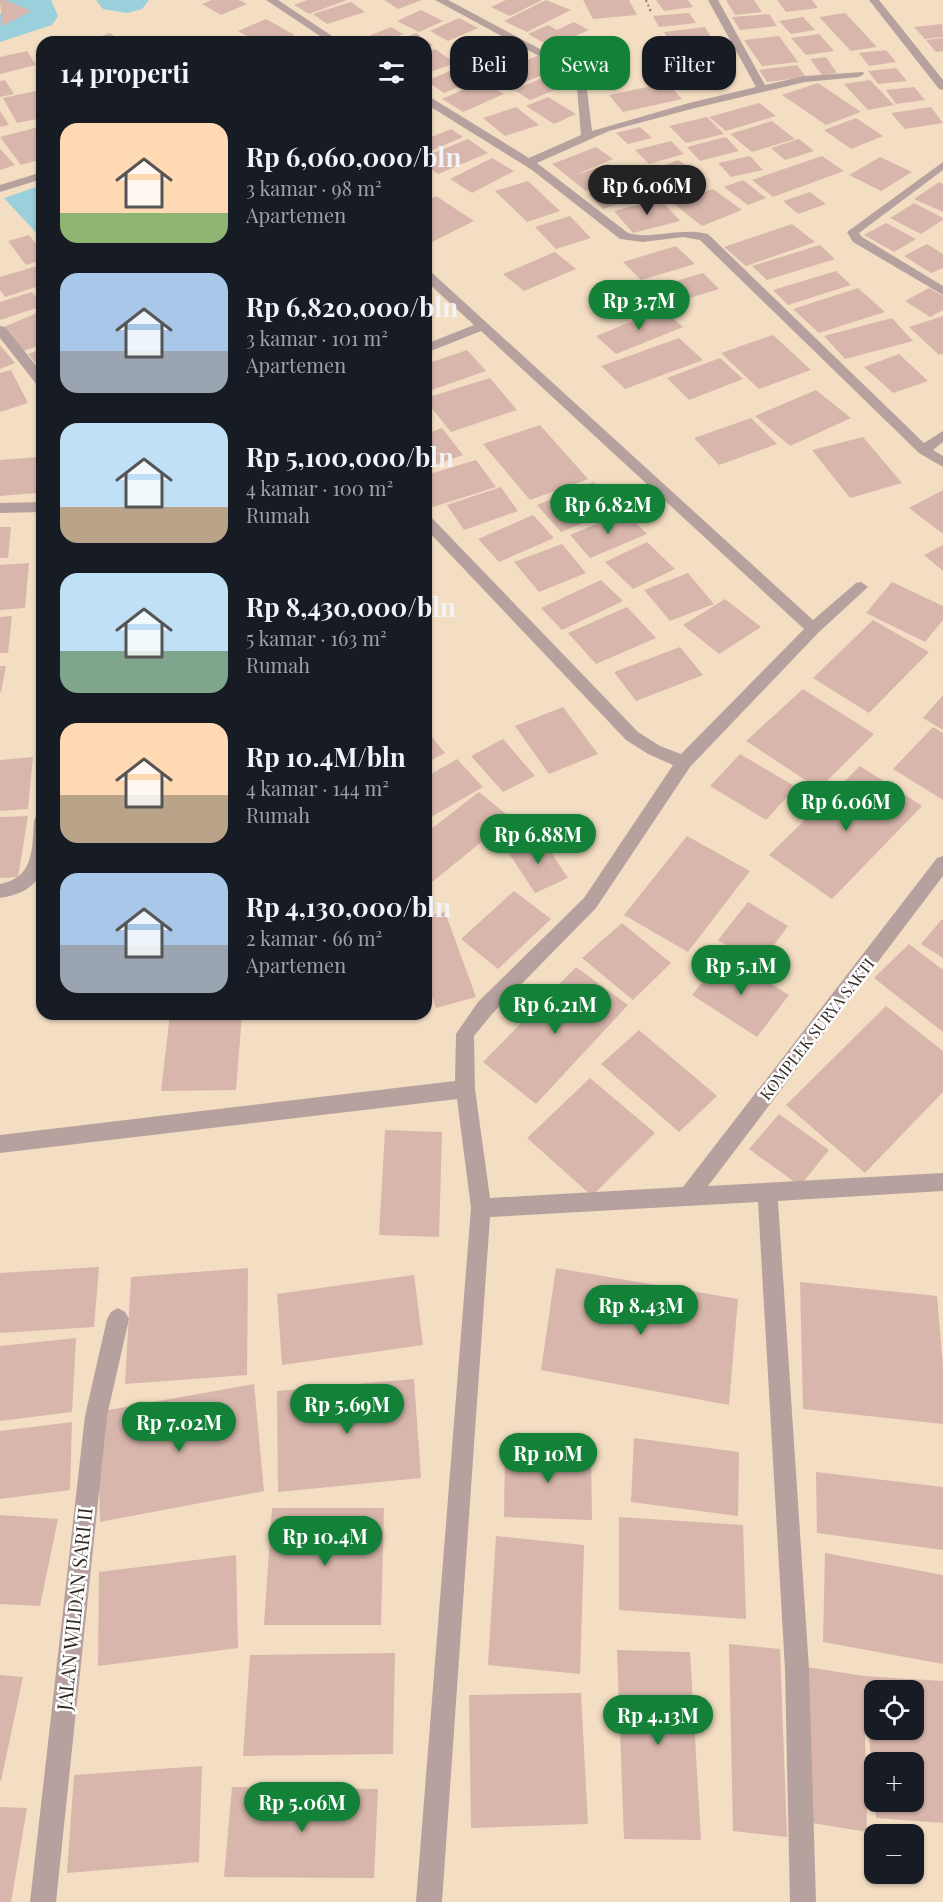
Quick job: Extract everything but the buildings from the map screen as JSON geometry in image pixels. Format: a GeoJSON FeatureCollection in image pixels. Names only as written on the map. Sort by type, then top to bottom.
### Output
{"type":"FeatureCollection","features":[{"type":"Feature","properties":{"kind":"street"},"geometry":{"type":"LineString","coordinates":[[271,0],[327,36]]}},
{"type":"Feature","properties":{"kind":"street"},"geometry":{"type":"LineString","coordinates":[[440,0],[581,75],[587,136]]}},
{"type":"Feature","properties":{"kind":"street"},"geometry":{"type":"LineString","coordinates":[[713,0],[760,85]]}},
{"type":"Feature","properties":{"kind":"street"},"geometry":{"type":"LineString","coordinates":[[874,0],[943,87]]}},
{"type":"Feature","properties":{"kind":"street"},"geometry":{"type":"LineString","coordinates":[[528,163],[605,129],[693,105],[805,79],[859,74]]}},
{"type":"Feature","properties":{"kind":"street"},"geometry":{"type":"LineString","coordinates":[[432,103],[528,163],[624,236],[636,238],[680,233],[704,237],[924,450],[943,462]]}},
{"type":"Feature","properties":{"kind":"street"},"geometry":{"type":"LineString","coordinates":[[943,165],[853,232],[857,239],[943,291]]}},
{"type":"Feature","properties":{"kind":"street"},"geometry":{"type":"LineString","coordinates":[[0,189],[36,177]]}},
{"type":"Feature","properties":{"kind":"street"},"geometry":{"type":"LineString","coordinates":[[432,279],[813,628]]}},
{"type":"Feature","properties":{"kind":"street"},"geometry":{"type":"LineString","coordinates":[[432,347],[484,325]]}},
{"type":"Feature","properties":{"kind":"street"},"geometry":{"type":"LineString","coordinates":[[0,330],[36,375]]}},
{"type":"Feature","properties":{"kind":"street"},"geometry":{"type":"LineString","coordinates":[[924,450],[943,435]]}},
{"type":"Feature","properties":{"kind":"street"},"geometry":{"type":"LineString","coordinates":[[0,508],[36,507]]}},
{"type":"Feature","properties":{"kind":"street"},"geometry":{"type":"LineString","coordinates":[[432,526],[632,736],[654,750],[684,762]]}},
{"type":"Feature","properties":{"kind":"street"},"geometry":{"type":"LineString","coordinates":[[429,1902],[481,1208],[465,1089],[465,1034],[485,1008],[590,903],[684,762],[813,628],[861,587]]}},
{"type":"Feature","properties":{"kind":"street","name":"KOMPLEK SURYA SAKTI"},"geometry":{"type":"LineString","coordinates":[[689,1195],[943,862]]}},
{"type":"Feature","properties":{"kind":"street"},"geometry":{"type":"LineString","coordinates":[[0,891],[13,890],[30,878],[36,867]]}},
{"type":"Feature","properties":{"kind":"street"},"geometry":{"type":"LineString","coordinates":[[0,1144],[465,1089]]}},
{"type":"Feature","properties":{"kind":"street"},"geometry":{"type":"LineString","coordinates":[[481,1208],[943,1182]]}},
{"type":"Feature","properties":{"kind":"street"},"geometry":{"type":"LineString","coordinates":[[767,1192],[796,1669],[802,1902]]}},
{"type":"Feature","properties":{"kind":"street","name":"JALAN WILDAN SARI II"},"geometry":{"type":"LineString","coordinates":[[43,1902],[96,1416],[118,1319]]}},
{"type":"Feature","properties":{"kind":"path"},"geometry":{"type":"LineString","coordinates":[[646,0],[651,12]]}},
{"type":"Feature","properties":{"kind":"water"},"geometry":{"type":"Polygon","coordinates":[[[36,187],[36,233],[4,198],[36,187]]]}},
{"type":"Feature","properties":{"kind":"waterway"},"geometry":{"type":"LineString","coordinates":[[0,29],[36,16],[34,7],[19,0]]}},
{"type":"Feature","properties":{"kind":"waterway"},"geometry":{"type":"LineString","coordinates":[[118,0],[127,0]]}}]}
